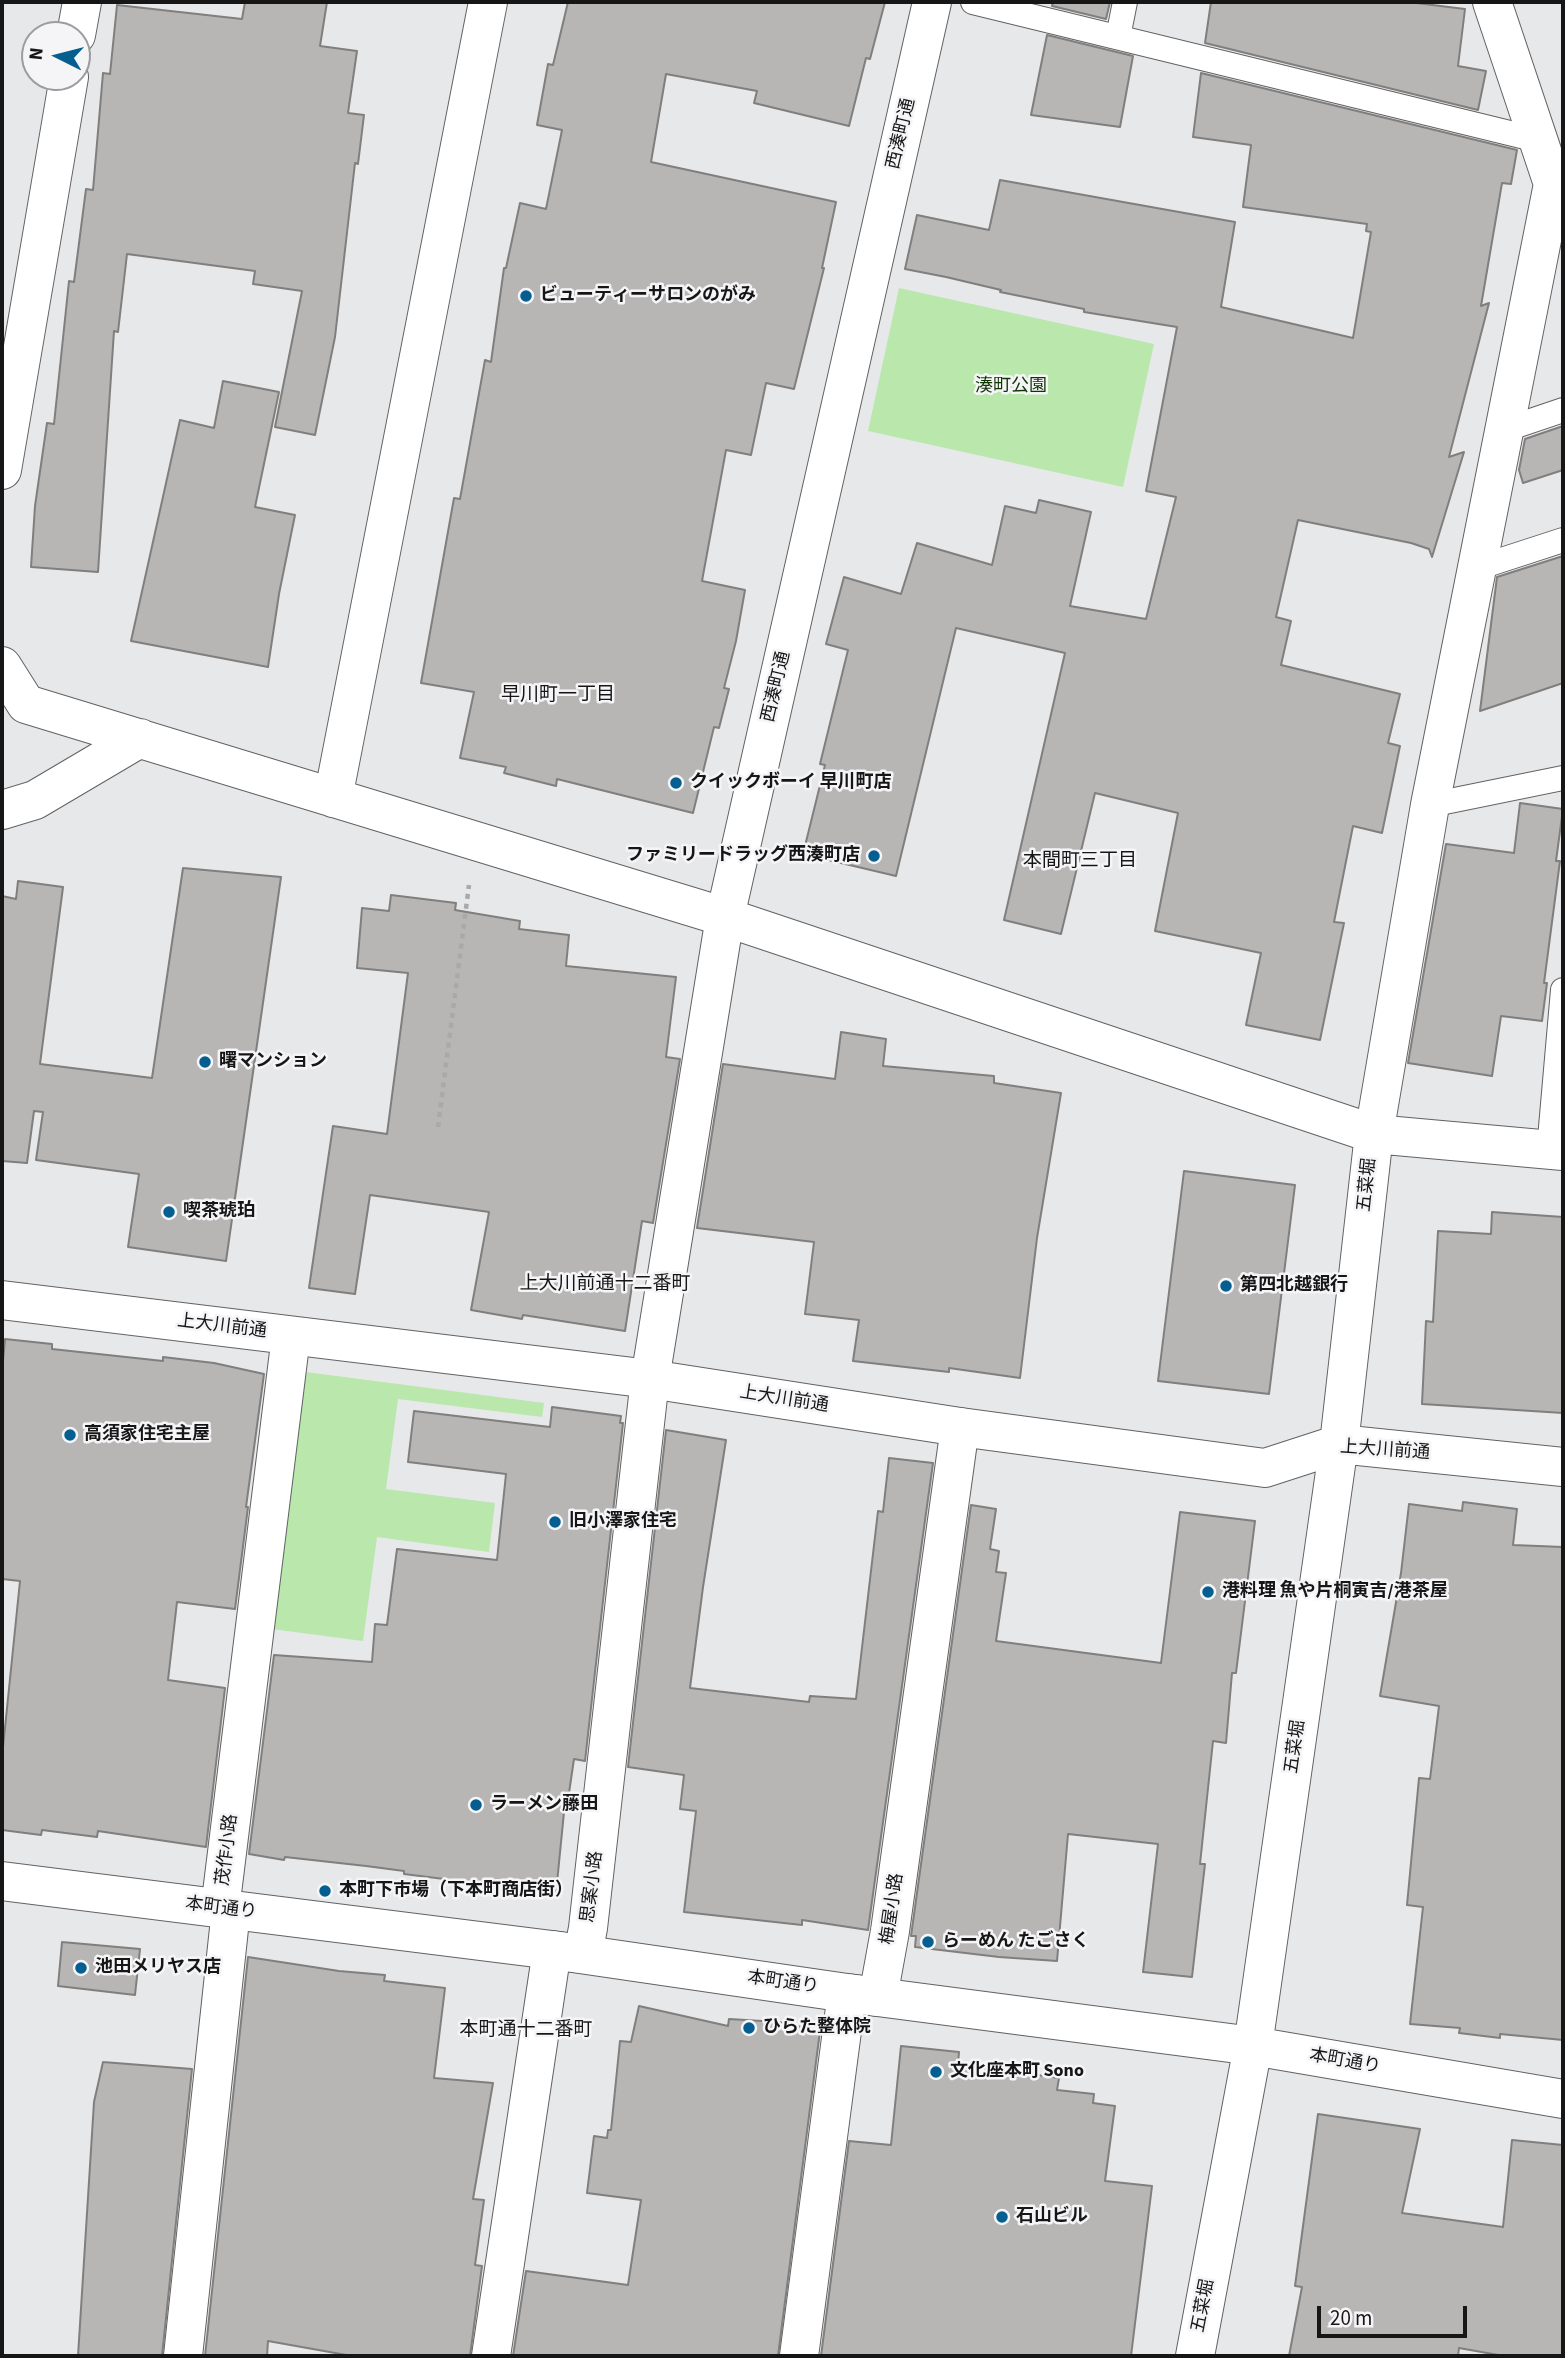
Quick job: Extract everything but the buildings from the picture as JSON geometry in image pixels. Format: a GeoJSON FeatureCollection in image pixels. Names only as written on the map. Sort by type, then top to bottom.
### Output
{"type":"FeatureCollection","features":[{"type":"Feature","properties":{"kind":"street"},"geometry":{"type":"LineString","coordinates":[[79,21],[82,2]]}},
{"type":"Feature","properties":{"kind":"street"},"geometry":{"type":"LineString","coordinates":[[333,798],[488,2]]}},
{"type":"Feature","properties":{"kind":"street","name":"西湊町通"},"geometry":{"type":"LineString","coordinates":[[650,1378],[725,917],[932,2]]}},
{"type":"Feature","properties":{"kind":"street"},"geometry":{"type":"LineString","coordinates":[[1492,2],[1538,140],[1558,182]]}},
{"type":"Feature","properties":{"kind":"street"},"geometry":{"type":"LineString","coordinates":[[2,470],[67,91]]}},
{"type":"Feature","properties":{"kind":"street","name":"五菜堀"},"geometry":{"type":"LineString","coordinates":[[1195,2356],[1253,2046],[1339,1444],[1374,1134],[1430,805],[1504,430],[1558,182]]}},
{"type":"Feature","properties":{"kind":"street"},"geometry":{"type":"LineString","coordinates":[[2,666],[26,704],[725,917],[1374,1134],[1556,1150]]}},
{"type":"Feature","properties":{"kind":"street"},"geometry":{"type":"LineString","coordinates":[[2,810],[35,800],[140,737]]}},
{"type":"Feature","properties":{"kind":"street","name":"上大川前通"},"geometry":{"type":"LineString","coordinates":[[2,1300],[650,1378],[960,1427],[1265,1468],[1339,1444],[1563,1467]]}},
{"type":"Feature","properties":{"kind":"street","name":"茂作小路"},"geometry":{"type":"LineString","coordinates":[[183,2356],[226,1909],[292,1336]]}},
{"type":"Feature","properties":{"kind":"street","name":"思案小路"},"geometry":{"type":"LineString","coordinates":[[491,2356],[567,1952],[588,1928],[650,1378]]}},
{"type":"Feature","properties":{"kind":"street","name":"梅屋小路"},"geometry":{"type":"LineString","coordinates":[[799,2356],[862,1995],[890,1931],[960,1427]]}},
{"type":"Feature","properties":{"kind":"street","name":"本町通り"},"geometry":{"type":"LineString","coordinates":[[2,1881],[567,1952],[862,1995],[1253,2046],[1563,2099]]}},
{"type":"Feature","properties":{"kind":"lane"},"geometry":{"type":"LineString","coordinates":[[973,2],[1538,140]]}},
{"type":"Feature","properties":{"kind":"lane"},"geometry":{"type":"LineString","coordinates":[[1118,37],[1125,2]]}},
{"type":"Feature","properties":{"kind":"lane"},"geometry":{"type":"LineString","coordinates":[[1504,430],[1563,410]]}},
{"type":"Feature","properties":{"kind":"lane"},"geometry":{"type":"LineString","coordinates":[[1477,568],[1563,540]]}},
{"type":"Feature","properties":{"kind":"lane"},"geometry":{"type":"LineString","coordinates":[[1430,805],[1563,778]]}},
{"type":"Feature","properties":{"kind":"lane"},"geometry":{"type":"LineString","coordinates":[[1556,1150],[1563,990]]}},
{"type":"Feature","properties":{"kind":"path"},"geometry":{"type":"LineString","coordinates":[[438,1127],[474,840]]}},
{"type":"Feature","properties":{"kind":"green space","name":"湊町公園"},"geometry":{"type":"Polygon","coordinates":[[[899,288],[1154,344],[1123,487],[868,431],[899,288]]]}},
{"type":"Feature","properties":{"kind":"green space"},"geometry":{"type":"Polygon","coordinates":[[[298,1371],[544,1403],[542,1417],[398,1399],[386,1489],[495,1503],[489,1552],[377,1537],[363,1641],[264,1628],[298,1371]]]}},
{"type":"Feature","properties":{"kind":"place","name":"ビューティーサロンのがみ"},"geometry":{"type":"Point","coordinates":[526,296]}},
{"type":"Feature","properties":{"kind":"place","name":"クイックボーイ 早川町店"},"geometry":{"type":"Point","coordinates":[676,783]}},
{"type":"Feature","properties":{"kind":"place","name":"ファミリードラッグ西湊町店"},"geometry":{"type":"Point","coordinates":[874,856]}},
{"type":"Feature","properties":{"kind":"place","name":"曙マンション"},"geometry":{"type":"Point","coordinates":[205,1062]}},
{"type":"Feature","properties":{"kind":"place","name":"喫茶琥珀"},"geometry":{"type":"Point","coordinates":[169,1212]}},
{"type":"Feature","properties":{"kind":"place","name":"第四北越銀行"},"geometry":{"type":"Point","coordinates":[1226,1286]}},
{"type":"Feature","properties":{"kind":"place","name":"高須家住宅主屋"},"geometry":{"type":"Point","coordinates":[70,1435]}},
{"type":"Feature","properties":{"kind":"place","name":"旧小澤家住宅"},"geometry":{"type":"Point","coordinates":[555,1522]}},
{"type":"Feature","properties":{"kind":"place","name":"港料理 魚や片桐寅吉/港茶屋"},"geometry":{"type":"Point","coordinates":[1208,1592]}},
{"type":"Feature","properties":{"kind":"place","name":"ラーメン藤田"},"geometry":{"type":"Point","coordinates":[476,1805]}},
{"type":"Feature","properties":{"kind":"place","name":"本町下市場（下本町商店街）"},"geometry":{"type":"Point","coordinates":[325,1891]}},
{"type":"Feature","properties":{"kind":"place","name":"らーめん たごさく"},"geometry":{"type":"Point","coordinates":[928,1942]}},
{"type":"Feature","properties":{"kind":"place","name":"池田メリヤス店"},"geometry":{"type":"Point","coordinates":[81,1968]}},
{"type":"Feature","properties":{"kind":"place","name":"ひらた整体院"},"geometry":{"type":"Point","coordinates":[749,2028]}},
{"type":"Feature","properties":{"kind":"place","name":"文化座本町 Sono"},"geometry":{"type":"Point","coordinates":[936,2072]}},
{"type":"Feature","properties":{"kind":"place","name":"石山ビル"},"geometry":{"type":"Point","coordinates":[1002,2217]}},
{"type":"Feature","properties":{"kind":"district","name":"早川町一丁目"},"geometry":{"type":"Point","coordinates":[558,696]}},
{"type":"Feature","properties":{"kind":"district","name":"本間町三丁目"},"geometry":{"type":"Point","coordinates":[1080,862]}},
{"type":"Feature","properties":{"kind":"district","name":"上大川前通十二番町"},"geometry":{"type":"Point","coordinates":[605,1285]}},
{"type":"Feature","properties":{"kind":"district","name":"本町通十二番町"},"geometry":{"type":"Point","coordinates":[526,2031]}}]}
